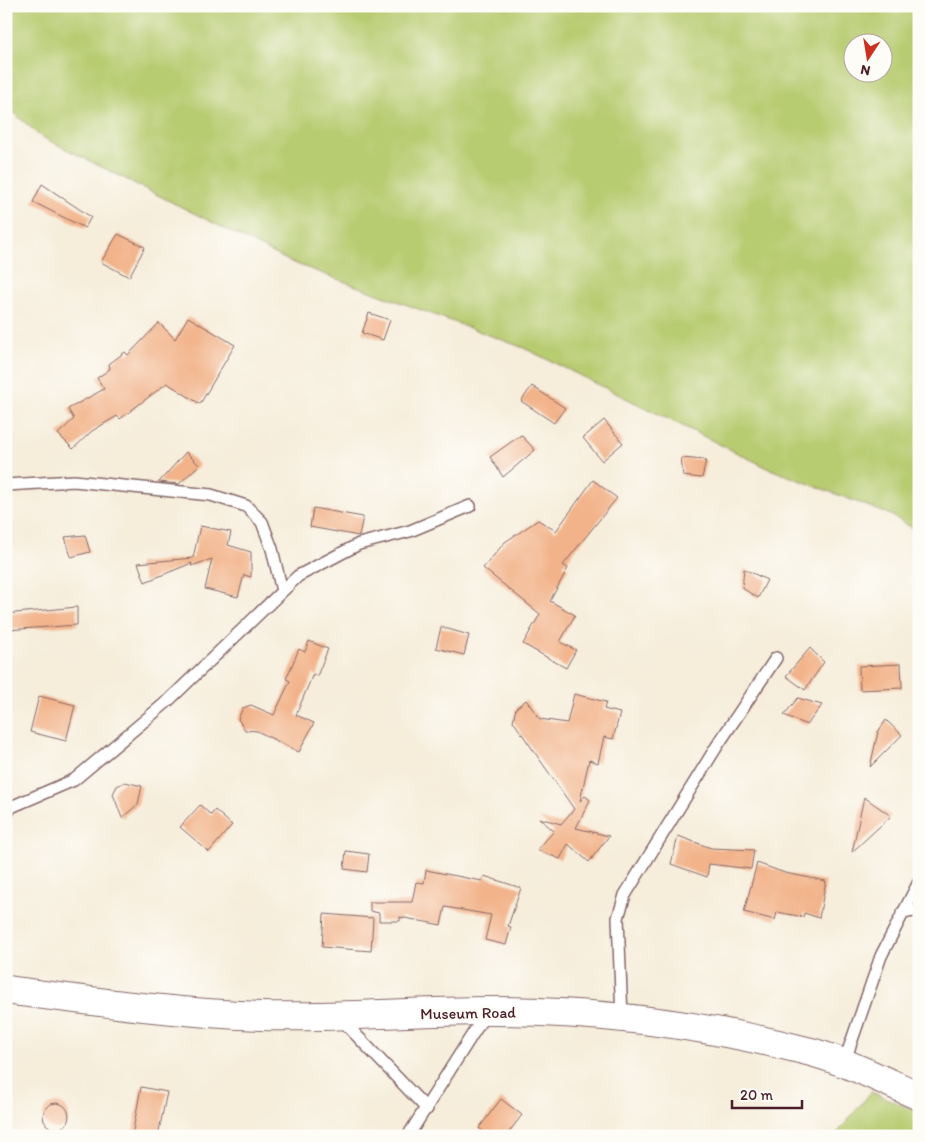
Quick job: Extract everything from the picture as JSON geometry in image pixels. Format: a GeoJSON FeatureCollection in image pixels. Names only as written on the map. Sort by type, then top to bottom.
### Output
{"type":"FeatureCollection","features":[{"type":"Feature","properties":{"kind":"street","name":"Museum Road"},"geometry":{"type":"LineString","coordinates":[[6,990],[160,1009],[259,1016],[339,1017],[488,1011],[622,1018],[735,1036],[812,1052],[843,1063],[919,1096]]}},
{"type":"Feature","properties":{"kind":"lane"},"geometry":{"type":"LineString","coordinates":[[6,485],[74,481],[211,496],[246,506],[262,522],[272,549],[282,591]]}},
{"type":"Feature","properties":{"kind":"lane"},"geometry":{"type":"LineString","coordinates":[[6,815],[11,807],[74,780],[169,700],[298,576],[359,544],[410,530],[470,506]]}},
{"type":"Feature","properties":{"kind":"lane"},"geometry":{"type":"LineString","coordinates":[[622,1018],[618,918],[625,895],[717,746],[776,658]]}},
{"type":"Feature","properties":{"kind":"lane"},"geometry":{"type":"LineString","coordinates":[[843,1063],[881,956],[919,882]]}},
{"type":"Feature","properties":{"kind":"lane"},"geometry":{"type":"LineString","coordinates":[[902,912],[919,910]]}},
{"type":"Feature","properties":{"kind":"lane"},"geometry":{"type":"LineString","coordinates":[[408,1136],[488,1011]]}},
{"type":"Feature","properties":{"kind":"lane"},"geometry":{"type":"LineString","coordinates":[[339,1017],[427,1109]]}},
{"type":"Feature","properties":{"kind":"green space"},"geometry":{"type":"Polygon","coordinates":[[[6,6],[919,6],[919,532],[891,515],[770,469],[524,348],[291,262],[40,136],[6,106],[6,6]]]}},
{"type":"Feature","properties":{"kind":"green space"},"geometry":{"type":"Polygon","coordinates":[[[871,1092],[919,1112],[919,1136],[835,1136],[871,1092]]]}},
{"type":"Feature","properties":{"kind":"building"},"geometry":{"type":"Polygon","coordinates":[[[42,184],[91,217],[85,228],[33,202],[42,184]]]}},
{"type":"Feature","properties":{"kind":"building"},"geometry":{"type":"Polygon","coordinates":[[[118,234],[145,247],[129,277],[101,262],[118,234]]]}},
{"type":"Feature","properties":{"kind":"building"},"geometry":{"type":"Polygon","coordinates":[[[369,313],[390,320],[383,340],[362,333],[369,313]]]}},
{"type":"Feature","properties":{"kind":"building"},"geometry":{"type":"Polygon","coordinates":[[[188,317],[235,345],[200,404],[167,383],[120,419],[117,416],[92,431],[73,449],[58,434],[74,419],[68,409],[104,389],[97,378],[110,369],[109,364],[125,352],[128,355],[159,323],[175,339],[188,317]]]}},
{"type":"Feature","properties":{"kind":"building"},"geometry":{"type":"Polygon","coordinates":[[[532,386],[565,408],[554,423],[521,401],[532,386]]]}},
{"type":"Feature","properties":{"kind":"building"},"geometry":{"type":"Polygon","coordinates":[[[604,420],[623,443],[602,461],[583,438],[604,420]]]}},
{"type":"Feature","properties":{"kind":"building"},"geometry":{"type":"Polygon","coordinates":[[[521,435],[535,450],[503,477],[490,457],[521,435]]]}},
{"type":"Feature","properties":{"kind":"building"},"geometry":{"type":"Polygon","coordinates":[[[186,452],[199,465],[179,484],[159,482],[186,452]]]}},
{"type":"Feature","properties":{"kind":"building"},"geometry":{"type":"Polygon","coordinates":[[[681,458],[706,460],[702,478],[683,476],[681,458]]]}},
{"type":"Feature","properties":{"kind":"building"},"geometry":{"type":"Polygon","coordinates":[[[593,480],[617,498],[563,565],[568,568],[550,601],[575,615],[560,642],[576,650],[566,668],[523,644],[540,614],[483,568],[505,542],[538,520],[556,531],[593,480]]]}},
{"type":"Feature","properties":{"kind":"building"},"geometry":{"type":"Polygon","coordinates":[[[313,508],[363,517],[359,536],[310,527],[313,508]]]}},
{"type":"Feature","properties":{"kind":"building"},"geometry":{"type":"Polygon","coordinates":[[[200,526],[231,532],[228,545],[251,552],[251,577],[244,575],[238,597],[205,589],[212,559],[191,566],[192,563],[145,582],[138,563],[193,558],[200,526]]]}},
{"type":"Feature","properties":{"kind":"building"},"geometry":{"type":"Polygon","coordinates":[[[85,535],[90,552],[71,557],[65,537],[85,535]]]}},
{"type":"Feature","properties":{"kind":"building"},"geometry":{"type":"Polygon","coordinates":[[[744,569],[767,580],[758,598],[742,588],[744,569]]]}},
{"type":"Feature","properties":{"kind":"building"},"geometry":{"type":"Polygon","coordinates":[[[77,607],[77,625],[6,630],[6,614],[77,607]]]}},
{"type":"Feature","properties":{"kind":"building"},"geometry":{"type":"Polygon","coordinates":[[[441,627],[469,635],[464,655],[436,648],[441,627]]]}},
{"type":"Feature","properties":{"kind":"building"},"geometry":{"type":"Polygon","coordinates":[[[309,641],[328,649],[317,676],[313,674],[296,715],[314,723],[299,752],[257,731],[245,730],[238,719],[243,708],[251,705],[274,715],[290,681],[286,679],[299,649],[305,652],[309,641]]]}},
{"type":"Feature","properties":{"kind":"building"},"geometry":{"type":"Polygon","coordinates":[[[810,648],[824,662],[805,690],[786,676],[810,648]]]}},
{"type":"Feature","properties":{"kind":"building"},"geometry":{"type":"Polygon","coordinates":[[[901,664],[902,688],[860,690],[859,666],[901,664]]]}},
{"type":"Feature","properties":{"kind":"building"},"geometry":{"type":"Polygon","coordinates":[[[574,694],[606,702],[604,709],[620,713],[613,739],[604,737],[598,763],[589,760],[580,801],[585,796],[590,800],[576,828],[609,836],[589,862],[568,844],[560,859],[537,850],[554,831],[539,818],[561,824],[574,809],[513,721],[516,708],[526,700],[540,719],[567,723],[574,694]]]}},
{"type":"Feature","properties":{"kind":"building"},"geometry":{"type":"Polygon","coordinates":[[[39,696],[75,705],[66,741],[30,732],[39,696]]]}},
{"type":"Feature","properties":{"kind":"building"},"geometry":{"type":"Polygon","coordinates":[[[798,698],[822,705],[807,725],[784,715],[798,698]]]}},
{"type":"Feature","properties":{"kind":"building"},"geometry":{"type":"Polygon","coordinates":[[[886,720],[902,735],[870,767],[878,732],[886,720]]]}},
{"type":"Feature","properties":{"kind":"building"},"geometry":{"type":"Polygon","coordinates":[[[125,782],[142,786],[138,804],[122,818],[113,794],[117,786],[125,782]]]}},
{"type":"Feature","properties":{"kind":"building"},"geometry":{"type":"Polygon","coordinates":[[[864,797],[891,816],[852,852],[864,797]]]}},
{"type":"Feature","properties":{"kind":"building"},"geometry":{"type":"Polygon","coordinates":[[[200,805],[211,815],[215,810],[232,825],[209,852],[180,827],[200,805]]]}},
{"type":"Feature","properties":{"kind":"building"},"geometry":{"type":"Polygon","coordinates":[[[678,836],[711,848],[754,850],[751,869],[709,864],[707,877],[671,864],[678,836]]]}},
{"type":"Feature","properties":{"kind":"building"},"geometry":{"type":"Polygon","coordinates":[[[346,851],[369,854],[367,872],[344,869],[346,851]]]}},
{"type":"Feature","properties":{"kind":"building"},"geometry":{"type":"Polygon","coordinates":[[[757,863],[785,873],[826,881],[819,918],[804,913],[803,917],[777,912],[775,920],[744,912],[757,863]]]}},
{"type":"Feature","properties":{"kind":"building"},"geometry":{"type":"Polygon","coordinates":[[[426,870],[482,881],[484,876],[521,888],[508,926],[511,927],[506,945],[485,940],[491,915],[445,907],[441,925],[400,917],[400,921],[379,921],[379,913],[370,911],[370,902],[412,902],[416,882],[424,883],[426,870]]]}},
{"type":"Feature","properties":{"kind":"building"},"geometry":{"type":"Polygon","coordinates":[[[324,914],[373,918],[371,951],[322,947],[324,914]]]}},
{"type":"Feature","properties":{"kind":"building"},"geometry":{"type":"Polygon","coordinates":[[[141,1087],[167,1092],[158,1136],[132,1136],[141,1087]]]}},
{"type":"Feature","properties":{"kind":"building"},"geometry":{"type":"Polygon","coordinates":[[[501,1099],[522,1115],[506,1136],[489,1136],[479,1128],[501,1099]]]}},
{"type":"Feature","properties":{"kind":"building"},"geometry":{"type":"Polygon","coordinates":[[[56,1103],[66,1106],[69,1116],[66,1126],[56,1129],[46,1126],[43,1116],[46,1106],[56,1103]]]}}]}
